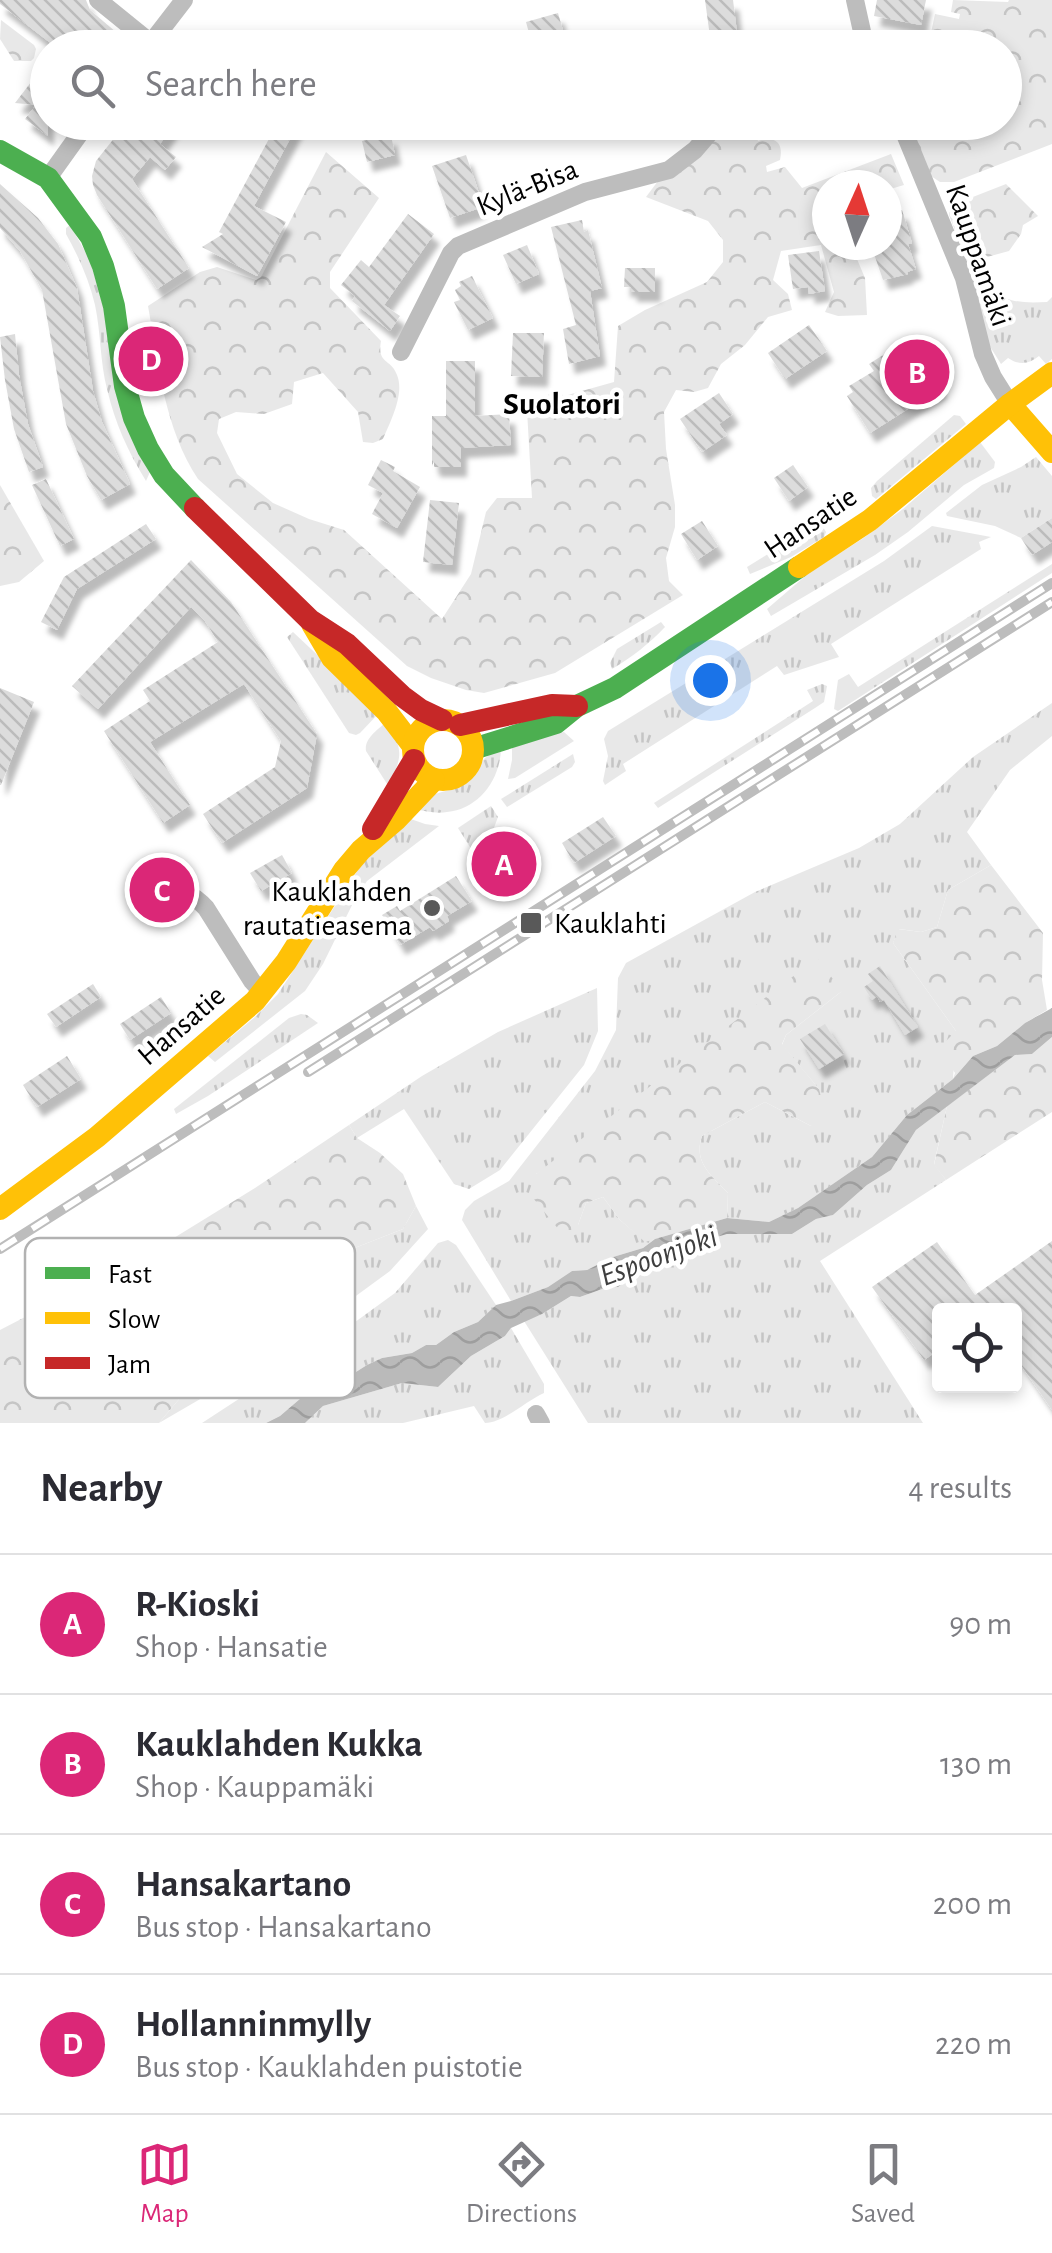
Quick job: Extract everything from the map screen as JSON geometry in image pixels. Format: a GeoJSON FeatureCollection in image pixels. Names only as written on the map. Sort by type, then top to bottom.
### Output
{"type":"FeatureCollection","features":[{"type":"Feature","properties":{"kind":"main road"},"geometry":{"type":"LineString","coordinates":[[0,151],[48,178],[91,238],[114,306],[124,386],[134,418],[164,476],[310,620],[347,644],[421,710],[451,722],[470,737],[471,762],[461,774],[434,780],[419,770],[403,730],[332,658],[310,620]]}},
{"type":"Feature","properties":{"kind":"main road","name":"Hansatie"},"geometry":{"type":"LineString","coordinates":[[473,749],[556,723],[577,706],[615,688],[870,520],[1052,373]]}},
{"type":"Feature","properties":{"kind":"main road"},"geometry":{"type":"LineString","coordinates":[[1010,404],[1052,452]]}},
{"type":"Feature","properties":{"kind":"main road","name":"Hansatie"},"geometry":{"type":"LineString","coordinates":[[451,722],[552,705],[577,706]]}},
{"type":"Feature","properties":{"kind":"main road"},"geometry":{"type":"LineString","coordinates":[[413,753],[421,728],[434,721],[451,722]]}},
{"type":"Feature","properties":{"kind":"main road","name":"Hansatie"},"geometry":{"type":"LineString","coordinates":[[362,850],[413,753]]}},
{"type":"Feature","properties":{"kind":"main road","name":"Hansatie"},"geometry":{"type":"LineString","coordinates":[[0,1209],[97,1137],[228,1026],[286,962],[344,870],[434,780]]}},
{"type":"Feature","properties":{"kind":"street"},"geometry":{"type":"LineString","coordinates":[[98,0],[132,30]]}},
{"type":"Feature","properties":{"kind":"street"},"geometry":{"type":"LineString","coordinates":[[161,30],[184,0]]}},
{"type":"Feature","properties":{"kind":"street"},"geometry":{"type":"LineString","coordinates":[[855,0],[862,30]]}},
{"type":"Feature","properties":{"kind":"street"},"geometry":{"type":"LineString","coordinates":[[48,178],[75,140]]}},
{"type":"Feature","properties":{"kind":"street","name":"Kylä-Bisa"},"geometry":{"type":"LineString","coordinates":[[401,352],[444,265],[458,246],[585,192],[669,170],[703,140]]}},
{"type":"Feature","properties":{"kind":"street","name":"Kauppamäki"},"geometry":{"type":"LineString","coordinates":[[907,140],[964,278],[983,354],[1010,404]]}},
{"type":"Feature","properties":{"kind":"street"},"geometry":{"type":"LineString","coordinates":[[150,866],[206,908],[262,992]]}},
{"type":"Feature","properties":{"kind":"green space"},"geometry":{"type":"Polygon","coordinates":[[[953,0],[1052,0],[1052,144],[954,182],[940,182],[931,176],[916,140],[1022,140],[1022,30],[932,30],[935,14],[959,19],[960,14],[951,12],[953,0]]]}},
{"type":"Feature","properties":{"kind":"green space"},"geometry":{"type":"Polygon","coordinates":[[[1,20],[30,42],[30,61],[14,61],[0,39],[1,20]]]}},
{"type":"Feature","properties":{"kind":"green space"},"geometry":{"type":"Polygon","coordinates":[[[707,140],[773,140],[781,148],[780,160],[766,166],[767,172],[785,167],[802,188],[812,184],[812,246],[781,251],[773,280],[788,294],[792,310],[768,317],[745,345],[721,364],[708,388],[694,392],[676,390],[664,412],[675,505],[675,527],[666,558],[669,581],[683,595],[555,673],[484,693],[466,690],[407,666],[198,479],[170,418],[148,306],[200,272],[217,267],[256,280],[261,277],[326,152],[379,198],[330,272],[330,288],[381,341],[381,354],[399,383],[393,416],[383,439],[363,442],[358,412],[323,373],[294,382],[292,404],[264,414],[236,412],[219,419],[217,433],[237,474],[273,503],[344,530],[442,619],[471,574],[486,512],[497,498],[532,498],[527,410],[530,400],[556,390],[564,396],[614,382],[618,326],[707,282],[723,262],[723,240],[708,221],[646,197],[658,181],[707,140]]]}},
{"type":"Feature","properties":{"kind":"green space"},"geometry":{"type":"Polygon","coordinates":[[[891,154],[898,170],[849,170],[891,154]]]}},
{"type":"Feature","properties":{"kind":"green space"},"geometry":{"type":"Polygon","coordinates":[[[1006,184],[1038,216],[1023,225],[1009,251],[987,257],[972,274],[949,209],[1006,184]]]}},
{"type":"Feature","properties":{"kind":"green space"},"geometry":{"type":"Polygon","coordinates":[[[70,225],[90,260],[150,472],[146,481],[110,402],[95,305],[66,234],[70,225]]]}},
{"type":"Feature","properties":{"kind":"green space"},"geometry":{"type":"Polygon","coordinates":[[[825,260],[857,260],[865,278],[867,315],[838,316],[825,312],[834,292],[825,260]]]}},
{"type":"Feature","properties":{"kind":"green space"},"geometry":{"type":"Polygon","coordinates":[[[975,270],[1005,298],[1047,302],[1052,297],[1052,359],[1046,364],[1039,356],[1024,363],[1008,358],[1001,364],[989,345],[972,274],[975,270]]]}},
{"type":"Feature","properties":{"kind":"green space"},"geometry":{"type":"Polygon","coordinates":[[[954,415],[966,424],[876,499],[872,496],[871,488],[877,481],[954,415]]]}},
{"type":"Feature","properties":{"kind":"green space"},"geometry":{"type":"Polygon","coordinates":[[[980,442],[995,462],[994,468],[964,485],[875,555],[771,616],[767,609],[810,572],[903,509],[980,442]]]}},
{"type":"Feature","properties":{"kind":"green space"},"geometry":{"type":"Polygon","coordinates":[[[1036,457],[1052,476],[1052,518],[1021,538],[995,526],[947,516],[982,485],[1036,457]]]}},
{"type":"Feature","properties":{"kind":"green space"},"geometry":{"type":"Polygon","coordinates":[[[0,485],[44,561],[19,582],[0,586],[0,485]]]}},
{"type":"Feature","properties":{"kind":"green space"},"geometry":{"type":"Polygon","coordinates":[[[820,522],[826,532],[824,537],[791,557],[750,574],[747,567],[820,522]]]}},
{"type":"Feature","properties":{"kind":"green space"},"geometry":{"type":"Polygon","coordinates":[[[932,526],[991,537],[979,542],[981,549],[831,644],[839,657],[784,675],[777,666],[623,764],[626,771],[605,785],[608,756],[604,739],[608,731],[884,561],[932,526]]]}},
{"type":"Feature","properties":{"kind":"green space"},"geometry":{"type":"Polygon","coordinates":[[[1052,564],[1052,573],[838,711],[834,709],[838,680],[849,674],[858,687],[1052,564]]]}},
{"type":"Feature","properties":{"kind":"green space"},"geometry":{"type":"Polygon","coordinates":[[[661,622],[665,627],[659,633],[612,669],[610,663],[617,649],[661,622]]]}},
{"type":"Feature","properties":{"kind":"green space"},"geometry":{"type":"Polygon","coordinates":[[[293,632],[379,713],[360,733],[349,733],[287,637],[293,632]]]}},
{"type":"Feature","properties":{"kind":"green space"},"geometry":{"type":"Polygon","coordinates":[[[827,686],[824,702],[658,808],[654,803],[813,701],[807,690],[827,686]]]}},
{"type":"Feature","properties":{"kind":"green space"},"geometry":{"type":"Polygon","coordinates":[[[1052,703],[1052,736],[1010,770],[967,832],[991,865],[948,890],[937,927],[921,932],[899,929],[893,943],[956,1031],[953,1079],[907,1115],[872,1157],[798,1208],[769,1222],[727,1218],[728,1193],[702,1161],[702,1136],[765,1102],[811,1126],[819,1089],[782,1045],[786,1035],[842,991],[536,1174],[578,1225],[586,1203],[603,1197],[620,1220],[645,1241],[655,1239],[643,1248],[587,1270],[572,1271],[548,1287],[511,1301],[462,1220],[465,1210],[509,1181],[595,1071],[616,1030],[618,978],[626,963],[755,892],[859,848],[900,824],[973,757],[1052,703]]]}},
{"type":"Feature","properties":{"kind":"green space"},"geometry":{"type":"Polygon","coordinates":[[[387,721],[399,754],[389,787],[366,751],[369,738],[387,721]]]}},
{"type":"Feature","properties":{"kind":"green space"},"geometry":{"type":"Polygon","coordinates":[[[564,732],[574,741],[508,779],[512,741],[564,732]]]}},
{"type":"Feature","properties":{"kind":"green space"},"geometry":{"type":"Polygon","coordinates":[[[501,745],[493,779],[470,805],[447,812],[415,809],[435,794],[469,781],[484,759],[501,745]]]}},
{"type":"Feature","properties":{"kind":"green space"},"geometry":{"type":"Polygon","coordinates":[[[573,754],[572,767],[507,807],[501,799],[573,754]]]}},
{"type":"Feature","properties":{"kind":"green space"},"geometry":{"type":"Polygon","coordinates":[[[491,806],[498,817],[486,849],[475,855],[458,828],[491,806]]]}},
{"type":"Feature","properties":{"kind":"green space"},"geometry":{"type":"Polygon","coordinates":[[[408,818],[439,826],[367,881],[305,991],[215,1062],[208,1056],[278,994],[362,864],[408,818]]]}},
{"type":"Feature","properties":{"kind":"green space"},"geometry":{"type":"Polygon","coordinates":[[[991,865],[1043,933],[1042,980],[1047,1010],[997,1046],[973,1056],[953,1079],[955,1073],[939,1048],[956,1031],[893,943],[898,929],[921,932],[937,927],[948,890],[991,865]]]}},
{"type":"Feature","properties":{"kind":"green space"},"geometry":{"type":"Polygon","coordinates":[[[817,958],[842,991],[786,1035],[782,1044],[819,1089],[825,1114],[811,1126],[765,1102],[702,1136],[702,1161],[728,1193],[727,1218],[645,1242],[620,1220],[603,1197],[586,1203],[578,1225],[564,1236],[533,1198],[536,1174],[817,958]]]}},
{"type":"Feature","properties":{"kind":"green space"},"geometry":{"type":"Polygon","coordinates":[[[597,988],[598,1031],[584,1065],[500,1170],[469,1189],[454,1184],[404,1109],[357,1138],[349,1125],[498,1032],[597,988]]]}},
{"type":"Feature","properties":{"kind":"green space"},"geometry":{"type":"Polygon","coordinates":[[[301,1014],[318,1023],[176,1114],[174,1109],[289,1018],[301,1014]]]}},
{"type":"Feature","properties":{"kind":"green space"},"geometry":{"type":"Polygon","coordinates":[[[1052,1037],[1052,1112],[946,1180],[934,1165],[947,1106],[1015,1055],[1032,1054],[1052,1037]]]}},
{"type":"Feature","properties":{"kind":"green space"},"geometry":{"type":"Polygon","coordinates":[[[947,1106],[934,1164],[946,1180],[820,1261],[923,1423],[588,1423],[524,1321],[571,1296],[618,1287],[658,1258],[673,1256],[684,1247],[727,1234],[792,1234],[816,1219],[833,1215],[891,1170],[916,1130],[947,1106]]]}},
{"type":"Feature","properties":{"kind":"green space"},"geometry":{"type":"Polygon","coordinates":[[[349,1125],[357,1138],[403,1174],[416,1206],[403,1229],[355,1248],[355,1238],[174,1238],[349,1125]]]}},
{"type":"Feature","properties":{"kind":"green space"},"geometry":{"type":"Polygon","coordinates":[[[416,1206],[428,1229],[390,1271],[355,1297],[355,1248],[403,1229],[416,1206]]]}},
{"type":"Feature","properties":{"kind":"green space"},"geometry":{"type":"Polygon","coordinates":[[[448,1240],[456,1245],[496,1305],[478,1322],[436,1345],[382,1358],[355,1373],[355,1322],[395,1293],[438,1243],[448,1240]]]}},
{"type":"Feature","properties":{"kind":"green space"},"geometry":{"type":"Polygon","coordinates":[[[25,1317],[25,1398],[180,1398],[159,1423],[0,1423],[0,1330],[25,1317]]]}},
{"type":"Feature","properties":{"kind":"green space"},"geometry":{"type":"Polygon","coordinates":[[[511,1328],[544,1384],[544,1393],[499,1419],[485,1423],[474,1406],[403,1423],[305,1423],[323,1406],[402,1383],[438,1387],[471,1356],[505,1336],[511,1328]]]}},
{"type":"Feature","properties":{"kind":"green space"},"geometry":{"type":"Polygon","coordinates":[[[180,1398],[202,1398],[159,1423],[180,1398]]]}},
{"type":"Feature","properties":{"kind":"green space"},"geometry":{"type":"Polygon","coordinates":[[[240,1398],[301,1398],[266,1423],[202,1423],[240,1398]]]}},
{"type":"Feature","properties":{"kind":"water","name":"Espoonjoki"},"geometry":{"type":"Polygon","coordinates":[[[1052,1008],[1052,1037],[1032,1054],[1015,1055],[916,1130],[891,1170],[833,1215],[816,1219],[792,1234],[727,1234],[684,1247],[673,1256],[658,1258],[618,1287],[571,1296],[511,1328],[505,1336],[471,1356],[438,1387],[402,1383],[355,1397],[355,1373],[367,1365],[436,1345],[478,1322],[496,1305],[548,1287],[572,1271],[587,1270],[643,1248],[655,1239],[727,1218],[769,1222],[798,1208],[872,1157],[907,1115],[953,1079],[973,1056],[997,1046],[1025,1023],[1052,1008]]]}},
{"type":"Feature","properties":{"kind":"water"},"geometry":{"type":"Polygon","coordinates":[[[301,1398],[350,1398],[323,1406],[305,1423],[266,1423],[301,1398]]]}},
{"type":"Feature","properties":{"kind":"building"},"geometry":{"type":"Polygon","coordinates":[[[0,0],[86,0],[90,10],[114,30],[34,30],[0,0]]]}},
{"type":"Feature","properties":{"kind":"building"},"geometry":{"type":"Polygon","coordinates":[[[705,0],[733,0],[737,30],[709,30],[705,0]]]}},
{"type":"Feature","properties":{"kind":"building"},"geometry":{"type":"Polygon","coordinates":[[[877,0],[926,0],[921,25],[874,16],[877,0]]]}},
{"type":"Feature","properties":{"kind":"building"},"geometry":{"type":"Polygon","coordinates":[[[558,13],[563,30],[528,30],[526,22],[558,13]]]}},
{"type":"Feature","properties":{"kind":"building"},"geometry":{"type":"Polygon","coordinates":[[[30,83],[30,104],[15,103],[30,83]]]}},
{"type":"Feature","properties":{"kind":"building"},"geometry":{"type":"Polygon","coordinates":[[[113,140],[163,140],[160,144],[176,157],[165,170],[150,157],[132,179],[189,268],[157,289],[97,195],[92,176],[96,161],[113,140]]]}},
{"type":"Feature","properties":{"kind":"building"},"geometry":{"type":"Polygon","coordinates":[[[268,140],[289,140],[254,206],[286,222],[257,276],[202,247],[223,234],[219,232],[268,140]]]}},
{"type":"Feature","properties":{"kind":"building"},"geometry":{"type":"Polygon","coordinates":[[[392,140],[395,155],[367,162],[362,141],[392,140]]]}},
{"type":"Feature","properties":{"kind":"building"},"geometry":{"type":"Polygon","coordinates":[[[466,155],[480,208],[450,218],[432,166],[466,155]]]}},
{"type":"Feature","properties":{"kind":"building"},"geometry":{"type":"Polygon","coordinates":[[[0,184],[38,218],[58,244],[77,288],[93,391],[102,422],[130,484],[101,500],[66,424],[42,290],[20,251],[0,228],[0,184]]]}},
{"type":"Feature","properties":{"kind":"building"},"geometry":{"type":"Polygon","coordinates":[[[902,210],[916,269],[883,280],[876,260],[902,260],[902,210]]]}},
{"type":"Feature","properties":{"kind":"building"},"geometry":{"type":"Polygon","coordinates":[[[408,214],[434,234],[384,305],[400,316],[390,331],[352,301],[355,296],[341,285],[361,260],[369,267],[408,214]]]}},
{"type":"Feature","properties":{"kind":"building"},"geometry":{"type":"Polygon","coordinates":[[[582,220],[602,288],[590,291],[600,356],[569,364],[563,329],[576,325],[551,227],[582,220]]]}},
{"type":"Feature","properties":{"kind":"building"},"geometry":{"type":"Polygon","coordinates":[[[527,245],[539,274],[516,284],[503,255],[527,245]]]}},
{"type":"Feature","properties":{"kind":"building"},"geometry":{"type":"Polygon","coordinates":[[[812,252],[812,260],[820,260],[825,291],[809,294],[808,287],[793,289],[788,255],[812,252]]]}},
{"type":"Feature","properties":{"kind":"building"},"geometry":{"type":"Polygon","coordinates":[[[625,268],[655,268],[655,292],[631,292],[631,287],[624,287],[625,268]]]}},
{"type":"Feature","properties":{"kind":"building"},"geometry":{"type":"Polygon","coordinates":[[[472,276],[493,318],[468,330],[454,302],[460,300],[455,290],[461,286],[459,282],[472,276]]]}},
{"type":"Feature","properties":{"kind":"building"},"geometry":{"type":"Polygon","coordinates":[[[809,325],[827,351],[785,379],[768,353],[809,325]]]}},
{"type":"Feature","properties":{"kind":"building"},"geometry":{"type":"Polygon","coordinates":[[[513,333],[544,333],[542,377],[511,376],[513,333]]]}},
{"type":"Feature","properties":{"kind":"building"},"geometry":{"type":"Polygon","coordinates":[[[15,334],[28,424],[43,467],[29,472],[14,429],[0,337],[15,334]]]}},
{"type":"Feature","properties":{"kind":"building"},"geometry":{"type":"Polygon","coordinates":[[[910,338],[941,388],[870,433],[847,396],[853,392],[849,386],[874,371],[869,364],[910,338]]]}},
{"type":"Feature","properties":{"kind":"building"},"geometry":{"type":"Polygon","coordinates":[[[446,361],[475,361],[475,416],[509,414],[511,445],[461,448],[461,467],[434,467],[434,461],[432,466],[432,416],[446,416],[446,361]]]}},
{"type":"Feature","properties":{"kind":"building"},"geometry":{"type":"Polygon","coordinates":[[[719,393],[733,414],[719,424],[727,435],[702,452],[680,419],[719,393]]]}},
{"type":"Feature","properties":{"kind":"building"},"geometry":{"type":"Polygon","coordinates":[[[381,460],[420,487],[397,528],[372,514],[383,493],[368,485],[381,460]]]}},
{"type":"Feature","properties":{"kind":"building"},"geometry":{"type":"Polygon","coordinates":[[[793,465],[808,487],[789,501],[774,478],[793,465]]]}},
{"type":"Feature","properties":{"kind":"building"},"geometry":{"type":"Polygon","coordinates":[[[46,479],[74,539],[60,546],[32,485],[46,479]]]}},
{"type":"Feature","properties":{"kind":"building"},"geometry":{"type":"Polygon","coordinates":[[[430,500],[459,503],[452,565],[423,562],[430,500]]]}},
{"type":"Feature","properties":{"kind":"building"},"geometry":{"type":"Polygon","coordinates":[[[1052,518],[1052,542],[1032,555],[1021,538],[1052,518]]]}},
{"type":"Feature","properties":{"kind":"building"},"geometry":{"type":"Polygon","coordinates":[[[702,521],[718,546],[697,560],[681,534],[702,521]]]}},
{"type":"Feature","properties":{"kind":"building"},"geometry":{"type":"Polygon","coordinates":[[[146,524],[156,539],[77,589],[57,630],[41,622],[64,577],[146,524]]]}},
{"type":"Feature","properties":{"kind":"building"},"geometry":{"type":"Polygon","coordinates":[[[191,560],[231,602],[317,734],[307,788],[222,843],[203,814],[275,767],[281,741],[244,684],[150,742],[190,805],[163,823],[104,731],[150,701],[143,690],[218,642],[205,621],[191,607],[98,709],[72,686],[191,560]]]}},
{"type":"Feature","properties":{"kind":"building"},"geometry":{"type":"Polygon","coordinates":[[[0,688],[34,702],[1,785],[0,785],[0,688]]]}},
{"type":"Feature","properties":{"kind":"building"},"geometry":{"type":"Polygon","coordinates":[[[603,817],[616,836],[574,863],[562,843],[603,817]]]}},
{"type":"Feature","properties":{"kind":"building"},"geometry":{"type":"Polygon","coordinates":[[[511,845],[525,866],[497,883],[484,862],[511,845]]]}},
{"type":"Feature","properties":{"kind":"building"},"geometry":{"type":"Polygon","coordinates":[[[282,855],[292,873],[261,891],[250,873],[282,855]]]}},
{"type":"Feature","properties":{"kind":"building","name":"Kauklahden rautatieasema"},"geometry":{"type":"Polygon","coordinates":[[[456,876],[472,901],[447,916],[449,921],[433,931],[430,927],[400,945],[382,915],[397,906],[400,911],[456,876]]]}},
{"type":"Feature","properties":{"kind":"building"},"geometry":{"type":"Polygon","coordinates":[[[880,966],[918,1027],[905,1035],[884,1000],[880,1002],[877,996],[872,1000],[864,987],[873,981],[868,974],[880,966]]]}},
{"type":"Feature","properties":{"kind":"building"},"geometry":{"type":"Polygon","coordinates":[[[93,984],[101,997],[56,1027],[47,1014],[93,984]]]}},
{"type":"Feature","properties":{"kind":"building"},"geometry":{"type":"Polygon","coordinates":[[[161,997],[171,1013],[130,1040],[120,1024],[161,997]]]}},
{"type":"Feature","properties":{"kind":"building"},"geometry":{"type":"Polygon","coordinates":[[[825,1024],[844,1054],[819,1069],[800,1039],[825,1024]]]}},
{"type":"Feature","properties":{"kind":"building"},"geometry":{"type":"Polygon","coordinates":[[[67,1056],[81,1079],[37,1107],[23,1085],[67,1056]]]}},
{"type":"Feature","properties":{"kind":"building"},"geometry":{"type":"Polygon","coordinates":[[[1052,1241],[1052,1410],[1022,1367],[1022,1303],[932,1303],[932,1354],[924,1360],[872,1287],[937,1242],[975,1295],[1052,1241]]]}},
{"type":"Feature","properties":{"kind":"railway"},"geometry":{"type":"LineString","coordinates":[[0,1249],[1052,583]]}},
{"type":"Feature","properties":{"kind":"railway"},"geometry":{"type":"LineString","coordinates":[[308,1072],[1052,602]]}},
{"type":"Feature","properties":{"kind":"traffic: fast"},"geometry":{"type":"LineString","coordinates":[[0,151],[48,178],[91,237],[114,306],[125,386],[134,418],[164,475],[195,508]]}},
{"type":"Feature","properties":{"kind":"traffic: fast"},"geometry":{"type":"LineString","coordinates":[[473,749],[556,723],[799,567]]}},
{"type":"Feature","properties":{"kind":"traffic: slow"},"geometry":{"type":"LineString","coordinates":[[799,567],[870,520],[1052,373]]}},
{"type":"Feature","properties":{"kind":"traffic: slow"},"geometry":{"type":"LineString","coordinates":[[1010,404],[1052,452]]}},
{"type":"Feature","properties":{"kind":"traffic: slow"},"geometry":{"type":"LineString","coordinates":[[312,624],[332,658],[387,712],[413,746]]}},
{"type":"Feature","properties":{"kind":"traffic: slow"},"geometry":{"type":"LineString","coordinates":[[443,720],[464,729],[473,750],[464,771],[443,780],[422,771],[413,750],[422,729],[443,720]]}},
{"type":"Feature","properties":{"kind":"traffic: slow"},"geometry":{"type":"LineString","coordinates":[[0,1209],[97,1137],[255,1001],[286,962],[344,870],[434,780]]}},
{"type":"Feature","properties":{"kind":"traffic: jam"},"geometry":{"type":"LineString","coordinates":[[195,508],[310,620],[347,644],[402,696],[442,720]]}},
{"type":"Feature","properties":{"kind":"traffic: jam"},"geometry":{"type":"LineString","coordinates":[[460,725],[552,705],[577,706]]}},
{"type":"Feature","properties":{"kind":"traffic: jam"},"geometry":{"type":"LineString","coordinates":[[373,829],[414,760]]}},
{"type":"Feature","properties":{"kind":"place","name":"Hollanninmylly"},"geometry":{"type":"Point","coordinates":[151,359]}},
{"type":"Feature","properties":{"kind":"place","name":"Kauklahden Kukka"},"geometry":{"type":"Point","coordinates":[917,372]}},
{"type":"Feature","properties":{"kind":"place","name":"R-Kioski"},"geometry":{"type":"Point","coordinates":[504,864]}},
{"type":"Feature","properties":{"kind":"place","name":"Hansakartano"},"geometry":{"type":"Point","coordinates":[162,890]}},
{"type":"Feature","properties":{"kind":"place","name":"Kauklahden rautatieasema"},"geometry":{"type":"Point","coordinates":[432,908]}},
{"type":"Feature","properties":{"kind":"place","name":"Kauklahti"},"geometry":{"type":"Point","coordinates":[531,923]}},
{"type":"Feature","properties":{"kind":"district","name":"Suolatori"},"geometry":{"type":"Point","coordinates":[562,403]}}]}
